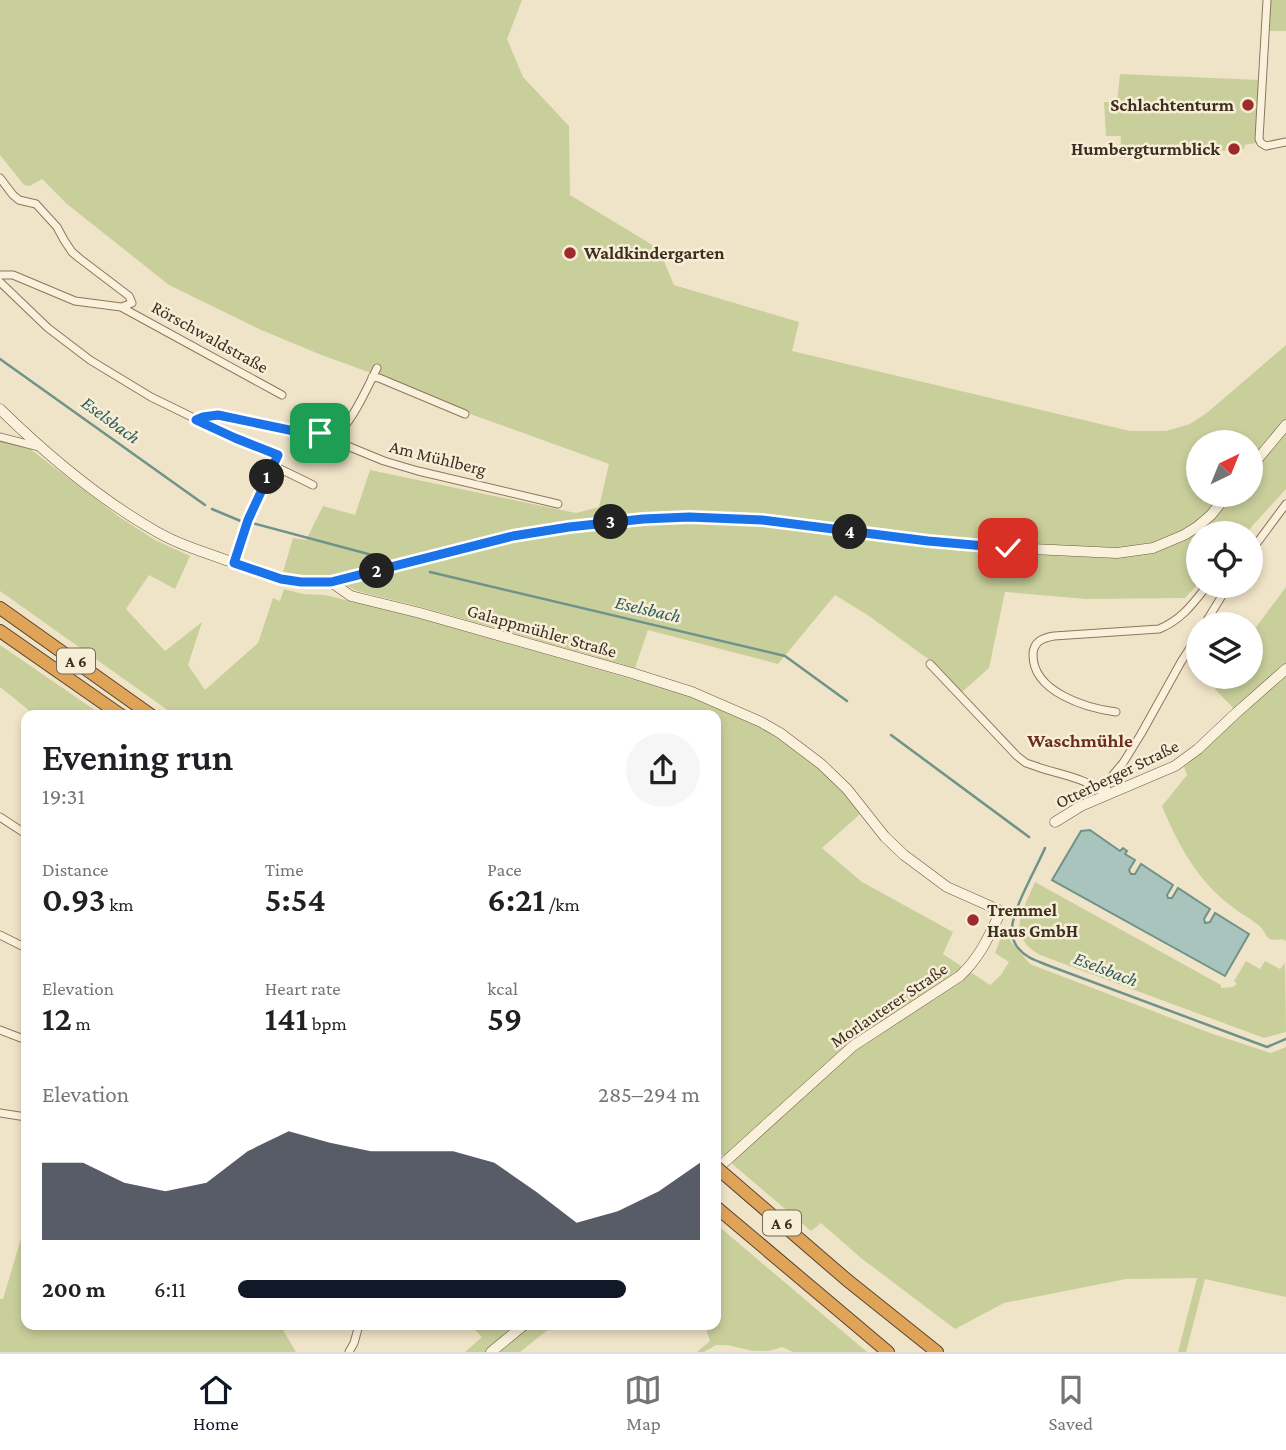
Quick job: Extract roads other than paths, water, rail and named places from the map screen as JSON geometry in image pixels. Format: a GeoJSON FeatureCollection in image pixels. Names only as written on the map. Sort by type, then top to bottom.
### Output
{"type":"FeatureCollection","features":[{"type":"Feature","properties":{"kind":"highway","name":"A 6"},"geometry":{"type":"LineString","coordinates":[[0,608],[144,710]]}},
{"type":"Feature","properties":{"kind":"highway","name":"A 6"},"geometry":{"type":"LineString","coordinates":[[0,631],[113,710]]}},
{"type":"Feature","properties":{"kind":"highway","name":"A 6"},"geometry":{"type":"LineString","coordinates":[[721,1172],[937,1352]]}},
{"type":"Feature","properties":{"kind":"highway","name":"A 6"},"geometry":{"type":"LineString","coordinates":[[721,1211],[888,1352]]}},
{"type":"Feature","properties":{"kind":"street"},"geometry":{"type":"LineString","coordinates":[[1267,0],[1259,139],[1266,146],[1286,142]]}},
{"type":"Feature","properties":{"kind":"street"},"geometry":{"type":"LineString","coordinates":[[1255,150],[1261,143]]}},
{"type":"Feature","properties":{"kind":"street","name":"Rörschwaldstraße"},"geometry":{"type":"LineString","coordinates":[[0,178],[19,200],[36,204],[57,227],[72,252],[129,296],[132,303],[121,307]]}},
{"type":"Feature","properties":{"kind":"street","name":"Rörschwaldstraße"},"geometry":{"type":"LineString","coordinates":[[0,275],[13,275],[75,301],[121,307],[282,395]]}},
{"type":"Feature","properties":{"kind":"street"},"geometry":{"type":"LineString","coordinates":[[0,282],[70,346],[151,397],[235,438],[278,455],[248,520],[234,563]]}},
{"type":"Feature","properties":{"kind":"street","name":"Am Mühlberg"},"geometry":{"type":"LineString","coordinates":[[313,435],[334,434],[347,423],[377,368]]}},
{"type":"Feature","properties":{"kind":"street"},"geometry":{"type":"LineString","coordinates":[[372,377],[465,414]]}},
{"type":"Feature","properties":{"kind":"street","name":"Galappmühler Straße"},"geometry":{"type":"LineString","coordinates":[[0,409],[40,447],[121,508],[158,532],[194,549],[281,579],[331,582],[351,596],[421,613],[632,673],[692,692],[761,722],[828,771],[904,855],[947,887],[1001,911]]}},
{"type":"Feature","properties":{"kind":"street","name":"Am Mühlberg"},"geometry":{"type":"LineString","coordinates":[[196,420],[218,415],[328,438],[384,461],[418,471],[558,504]]}},
{"type":"Feature","properties":{"kind":"street"},"geometry":{"type":"LineString","coordinates":[[1264,451],[1286,425]]}},
{"type":"Feature","properties":{"kind":"street","name":"Galappmühler Straße"},"geometry":{"type":"LineString","coordinates":[[0,437],[40,447]]}},
{"type":"Feature","properties":{"kind":"street"},"geometry":{"type":"LineString","coordinates":[[272,465],[313,485]]}},
{"type":"Feature","properties":{"kind":"street"},"geometry":{"type":"LineString","coordinates":[[1263,535],[1286,504]]}},
{"type":"Feature","properties":{"kind":"street"},"geometry":{"type":"LineString","coordinates":[[331,582],[513,536],[604,522],[689,517],[784,522],[928,541],[1117,553],[1153,548],[1184,535],[1204,521],[1216,508]]}},
{"type":"Feature","properties":{"kind":"street"},"geometry":{"type":"LineString","coordinates":[[1116,712],[1081,703],[1046,685],[1037,674],[1033,663],[1032,651],[1035,645],[1054,636],[1158,629],[1172,624],[1198,598]]}},
{"type":"Feature","properties":{"kind":"street"},"geometry":{"type":"LineString","coordinates":[[1106,795],[1107,782],[1141,734],[1186,654]]}},
{"type":"Feature","properties":{"kind":"street"},"geometry":{"type":"LineString","coordinates":[[930,664],[1026,763],[1085,781],[1106,795]]}},
{"type":"Feature","properties":{"kind":"street","name":"Otterberger Straße"},"geometry":{"type":"LineString","coordinates":[[1055,822],[1081,806],[1175,766],[1198,749],[1286,669]]}},
{"type":"Feature","properties":{"kind":"street"},"geometry":{"type":"LineString","coordinates":[[0,817],[21,831]]}},
{"type":"Feature","properties":{"kind":"street","name":"Morlauterer Straße"},"geometry":{"type":"LineString","coordinates":[[721,1164],[853,1046],[960,976],[981,952],[1001,911]]}},
{"type":"Feature","properties":{"kind":"street"},"geometry":{"type":"LineString","coordinates":[[0,935],[21,946]]}},
{"type":"Feature","properties":{"kind":"street"},"geometry":{"type":"LineString","coordinates":[[0,1030],[21,1038]]}},
{"type":"Feature","properties":{"kind":"street"},"geometry":{"type":"LineString","coordinates":[[0,1113],[21,1116]]}},
{"type":"Feature","properties":{"kind":"street"},"geometry":{"type":"LineString","coordinates":[[349,1352],[358,1330]]}},
{"type":"Feature","properties":{"kind":"street"},"geometry":{"type":"LineString","coordinates":[[491,1352],[518,1330]]}},
{"type":"Feature","properties":{"kind":"water"},"geometry":{"type":"Polygon","coordinates":[[[1090,830],[1120,851],[1123,848],[1127,851],[1125,854],[1135,860],[1129,870],[1131,874],[1135,874],[1141,864],[1173,885],[1168,898],[1172,898],[1178,888],[1210,909],[1204,919],[1205,923],[1210,922],[1215,913],[1249,934],[1225,976],[1052,880],[1081,831],[1090,830]]]}},
{"type":"Feature","properties":{"kind":"waterway","name":"Eselsbach"},"geometry":{"type":"LineString","coordinates":[[0,359],[205,505]]}},
{"type":"Feature","properties":{"kind":"waterway","name":"Eselsbach"},"geometry":{"type":"LineString","coordinates":[[212,509],[243,522]]}},
{"type":"Feature","properties":{"kind":"waterway","name":"Eselsbach"},"geometry":{"type":"LineString","coordinates":[[252,523],[387,559]]}},
{"type":"Feature","properties":{"kind":"waterway","name":"Eselsbach"},"geometry":{"type":"LineString","coordinates":[[430,572],[785,656],[847,701]]}},
{"type":"Feature","properties":{"kind":"waterway","name":"Eselsbach"},"geometry":{"type":"LineString","coordinates":[[891,735],[1029,837]]}},
{"type":"Feature","properties":{"kind":"waterway","name":"Eselsbach"},"geometry":{"type":"LineString","coordinates":[[1045,848],[1013,921],[1014,940],[1025,955],[1267,1047],[1286,1039]]}},
{"type":"Feature","properties":{"kind":"place","name":"Schlachtenturm"},"geometry":{"type":"Point","coordinates":[1248,105]}},
{"type":"Feature","properties":{"kind":"place","name":"Humbergturmblick"},"geometry":{"type":"Point","coordinates":[1234,149]}},
{"type":"Feature","properties":{"kind":"place","name":"Waldkindergarten"},"geometry":{"type":"Point","coordinates":[570,253]}},
{"type":"Feature","properties":{"kind":"place","name":"Tremmel Haus GmbH"},"geometry":{"type":"Point","coordinates":[973,920]}},
{"type":"Feature","properties":{"kind":"district","name":"Waschmühle"},"geometry":{"type":"Point","coordinates":[1080,740]}}]}
